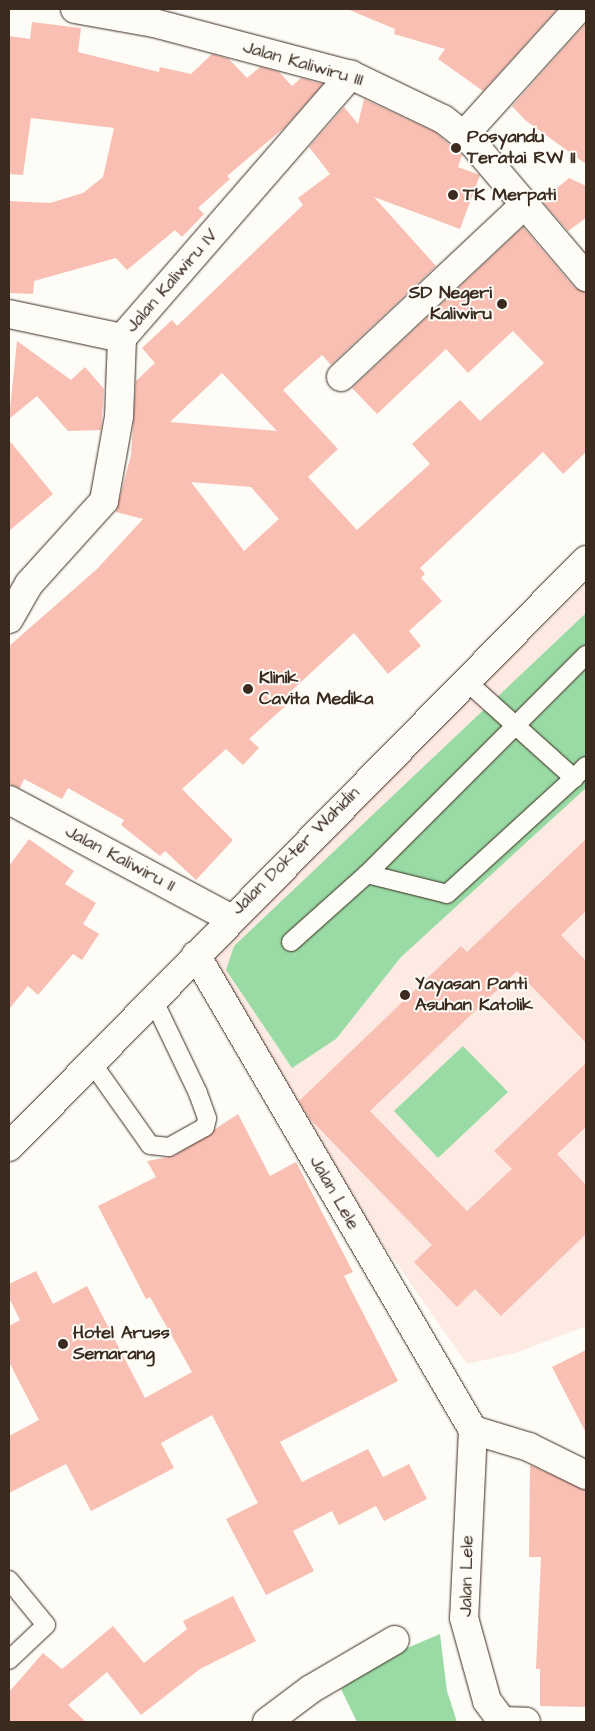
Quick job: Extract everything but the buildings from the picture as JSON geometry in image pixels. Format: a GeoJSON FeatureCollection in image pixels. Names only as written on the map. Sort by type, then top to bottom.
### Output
{"type":"FeatureCollection","features":[{"type":"Feature","properties":{"kind":"main road","name":"Jalan Kaliwiru III"},"geometry":{"type":"LineString","coordinates":[[75,9],[156,16],[352,75],[443,119],[464,135],[586,277]]}},
{"type":"Feature","properties":{"kind":"main road"},"geometry":{"type":"LineString","coordinates":[[464,135],[578,9]]}},
{"type":"Feature","properties":{"kind":"main road","name":"Jalan Kaliwiru IV"},"geometry":{"type":"LineString","coordinates":[[9,619],[29,584],[104,501],[119,416],[122,338],[352,75]]}},
{"type":"Feature","properties":{"kind":"main road"},"geometry":{"type":"LineString","coordinates":[[341,377],[524,204]]}},
{"type":"Feature","properties":{"kind":"main road"},"geometry":{"type":"LineString","coordinates":[[9,314],[122,338]]}},
{"type":"Feature","properties":{"kind":"main road","name":"Jalan Dokter Wahidin"},"geometry":{"type":"LineString","coordinates":[[9,1146],[154,1001],[230,918],[586,560]]}},
{"type":"Feature","properties":{"kind":"main road","name":"Jalan Kaliwiru II"},"geometry":{"type":"LineString","coordinates":[[9,800],[230,918]]}},
{"type":"Feature","properties":{"kind":"main road","name":"Jalan Lele"},"geometry":{"type":"LineString","coordinates":[[196,956],[472,1430],[464,1618],[486,1701],[502,1721],[526,1722]]}},
{"type":"Feature","properties":{"kind":"main road"},"geometry":{"type":"LineString","coordinates":[[472,1430],[529,1447],[586,1475]]}},
{"type":"Feature","properties":{"kind":"main road"},"geometry":{"type":"LineString","coordinates":[[267,1722],[311,1689],[395,1640]]}},
{"type":"Feature","properties":{"kind":"lane"},"geometry":{"type":"LineString","coordinates":[[291,942],[367,874],[586,655]]}},
{"type":"Feature","properties":{"kind":"lane"},"geometry":{"type":"LineString","coordinates":[[367,874],[448,894],[580,772],[514,725],[465,680]]}},
{"type":"Feature","properties":{"kind":"lane"},"geometry":{"type":"LineString","coordinates":[[92,1063],[150,1145],[169,1147],[205,1127],[207,1118],[198,1093],[154,1001]]}},
{"type":"Feature","properties":{"kind":"lane"},"geometry":{"type":"LineString","coordinates":[[9,1580],[46,1625],[9,1660]]}},
{"type":"Feature","properties":{"kind":"shaded area","name":"Yayasan Panti Asuhan Katolik"},"geometry":{"type":"Polygon","coordinates":[[[586,583],[586,1326],[516,1353],[467,1364],[292,1114],[203,962],[586,583]]]}},
{"type":"Feature","properties":{"kind":"green space"},"geometry":{"type":"Polygon","coordinates":[[[586,613],[586,788],[401,957],[336,1039],[292,1068],[226,970],[234,946],[586,613]]]}},
{"type":"Feature","properties":{"kind":"green space"},"geometry":{"type":"Polygon","coordinates":[[[463,1046],[508,1092],[438,1158],[394,1111],[463,1046]]]}},
{"type":"Feature","properties":{"kind":"green space"},"geometry":{"type":"Polygon","coordinates":[[[440,1634],[447,1691],[457,1722],[357,1722],[341,1689],[381,1659],[440,1634]]]}},
{"type":"Feature","properties":{"kind":"place","name":"Posyandu Teratai RW II"},"geometry":{"type":"Point","coordinates":[456,148]}},
{"type":"Feature","properties":{"kind":"place","name":"TK Merpati"},"geometry":{"type":"Point","coordinates":[453,195]}},
{"type":"Feature","properties":{"kind":"place","name":"SD Negeri Kaliwiru"},"geometry":{"type":"Point","coordinates":[502,304]}},
{"type":"Feature","properties":{"kind":"place","name":"Klinik Cavita Medika"},"geometry":{"type":"Point","coordinates":[248,689]}},
{"type":"Feature","properties":{"kind":"place","name":"Yayasan Panti Asuhan Katolik"},"geometry":{"type":"Point","coordinates":[405,995]}},
{"type":"Feature","properties":{"kind":"place","name":"Hotel Aruss Semarang"},"geometry":{"type":"Point","coordinates":[63,1344]}}]}
